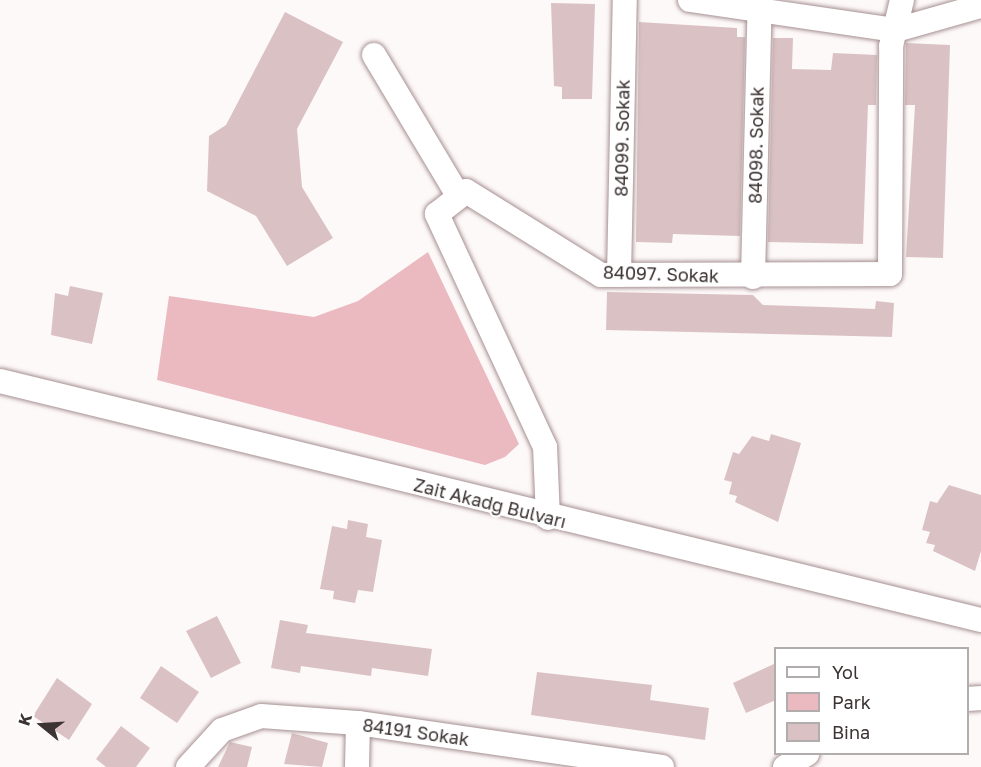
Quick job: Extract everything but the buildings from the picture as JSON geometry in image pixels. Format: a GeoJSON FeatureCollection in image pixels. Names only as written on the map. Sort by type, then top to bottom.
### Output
{"type":"FeatureCollection","features":[{"type":"Feature","properties":{"kind":"street","name":"84099. Sokak"},"geometry":{"type":"LineString","coordinates":[[619,275],[625,0]]}},
{"type":"Feature","properties":{"kind":"street"},"geometry":{"type":"LineString","coordinates":[[690,0],[760,6],[896,30],[981,6]]}},
{"type":"Feature","properties":{"kind":"street"},"geometry":{"type":"LineString","coordinates":[[896,30],[902,0]]}},
{"type":"Feature","properties":{"kind":"street","name":"84098. Sokak"},"geometry":{"type":"LineString","coordinates":[[753,277],[760,6]]}},
{"type":"Feature","properties":{"kind":"street","name":"84097. Sokak"},"geometry":{"type":"LineString","coordinates":[[459,197],[466,191],[601,275],[753,277],[890,274],[896,30]]}},
{"type":"Feature","properties":{"kind":"street"},"geometry":{"type":"LineString","coordinates":[[374,55],[459,197],[437,214],[545,447],[548,518]]}},
{"type":"Feature","properties":{"kind":"street","name":"Zait Akadğ Bulvarı"},"geometry":{"type":"LineString","coordinates":[[0,381],[548,518],[981,620]]}},
{"type":"Feature","properties":{"kind":"street","name":"84191 Sokak"},"geometry":{"type":"LineString","coordinates":[[188,767],[222,730],[261,716],[358,723],[662,767]]}},
{"type":"Feature","properties":{"kind":"street"},"geometry":{"type":"LineString","coordinates":[[357,767],[358,723]]}},
{"type":"Feature","properties":{"kind":"street"},"geometry":{"type":"LineString","coordinates":[[784,767],[804,755]]}},
{"type":"Feature","properties":{"kind":"green space"},"geometry":{"type":"Polygon","coordinates":[[[428,252],[519,444],[505,457],[485,465],[157,380],[169,296],[314,317],[358,301],[428,252]]]}}]}
